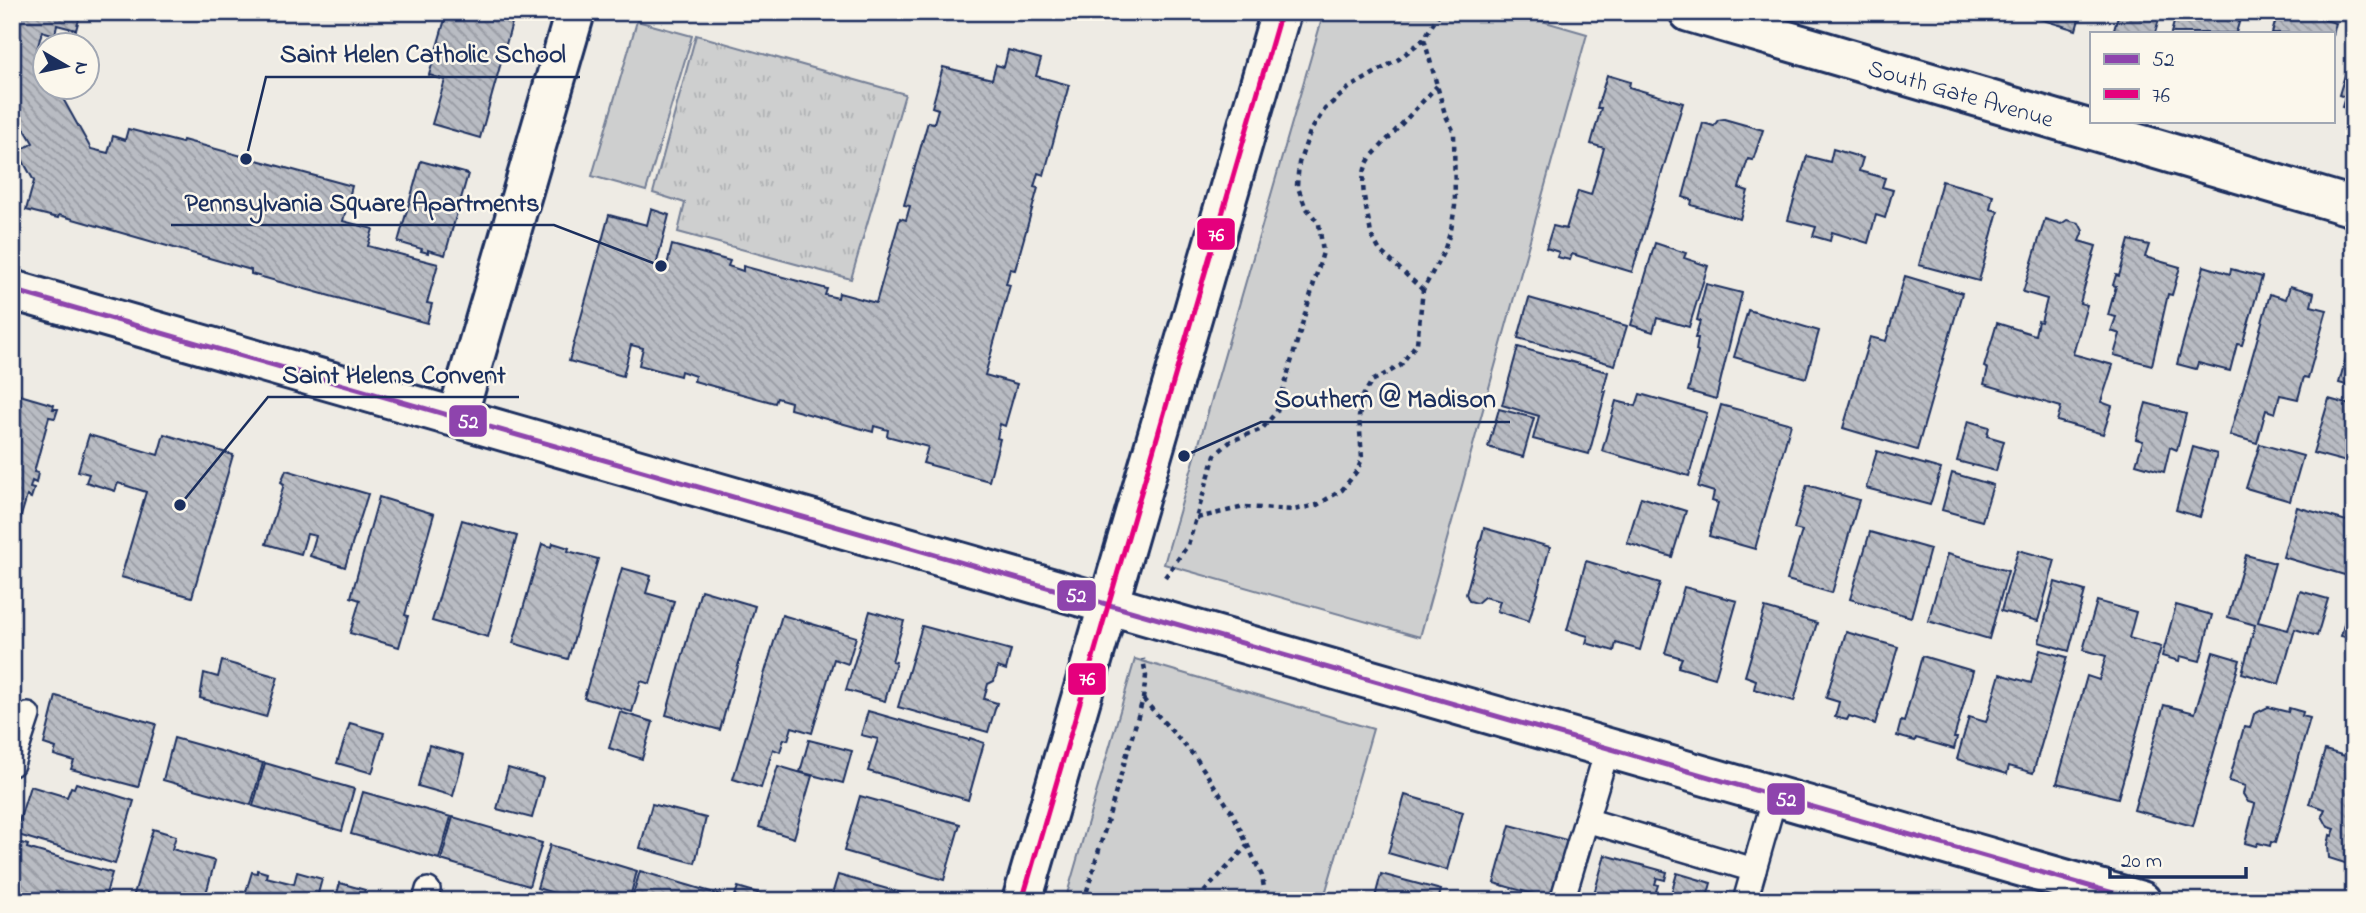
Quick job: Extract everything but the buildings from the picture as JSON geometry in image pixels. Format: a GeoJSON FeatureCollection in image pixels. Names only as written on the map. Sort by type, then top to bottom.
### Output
{"type":"FeatureCollection","features":[{"type":"Feature","properties":{"kind":"street"},"geometry":{"type":"LineString","coordinates":[[457,417],[575,12]]}},
{"type":"Feature","properties":{"kind":"street"},"geometry":{"type":"LineString","coordinates":[[1022,901],[1281,12]]}},
{"type":"Feature","properties":{"kind":"street","name":"South Gate Avenue"},"geometry":{"type":"LineString","coordinates":[[1689,12],[2354,206]]}},
{"type":"Feature","properties":{"kind":"street"},"geometry":{"type":"LineString","coordinates":[[12,290],[2141,901]]}},
{"type":"Feature","properties":{"kind":"lane"},"geometry":{"type":"LineString","coordinates":[[12,764],[27,715]]}},
{"type":"Feature","properties":{"kind":"lane"},"geometry":{"type":"LineString","coordinates":[[1562,901],[1608,747]]}},
{"type":"Feature","properties":{"kind":"lane"},"geometry":{"type":"LineString","coordinates":[[1745,901],[1775,796]]}},
{"type":"Feature","properties":{"kind":"lane"},"geometry":{"type":"LineString","coordinates":[[1586,820],[1754,870]]}},
{"type":"Feature","properties":{"kind":"path"},"geometry":{"type":"LineString","coordinates":[[1166,575],[1188,545],[1216,455],[1231,441],[1262,429],[1277,411],[1323,252],[1319,225],[1305,206],[1297,185],[1299,163],[1310,132],[1325,109],[1349,88],[1399,59],[1424,39],[1440,12]]}},
{"type":"Feature","properties":{"kind":"path"},"geometry":{"type":"LineString","coordinates":[[1196,519],[1244,506],[1293,510],[1317,505],[1342,490],[1357,471],[1362,459],[1359,417],[1363,396],[1372,381],[1400,366],[1417,343],[1423,290],[1444,251],[1455,206],[1454,132],[1445,114],[1424,39]]}},
{"type":"Feature","properties":{"kind":"path"},"geometry":{"type":"LineString","coordinates":[[1423,290],[1375,244],[1371,235],[1362,175],[1371,157],[1437,86]]}},
{"type":"Feature","properties":{"kind":"path"},"geometry":{"type":"LineString","coordinates":[[1084,901],[1143,699],[1146,676],[1141,651]]}},
{"type":"Feature","properties":{"kind":"path"},"geometry":{"type":"LineString","coordinates":[[1143,699],[1196,758],[1233,814],[1262,876],[1265,901]]}},
{"type":"Feature","properties":{"kind":"path"},"geometry":{"type":"LineString","coordinates":[[1200,901],[1205,891],[1247,846]]}},
{"type":"Feature","properties":{"kind":"green space"},"geometry":{"type":"Polygon","coordinates":[[[1324,12],[1511,12],[1587,34],[1420,637],[1164,564],[1324,12]]]}},
{"type":"Feature","properties":{"kind":"green space"},"geometry":{"type":"Polygon","coordinates":[[[637,21],[692,36],[646,191],[592,176],[637,21]]]}},
{"type":"Feature","properties":{"kind":"green space"},"geometry":{"type":"Polygon","coordinates":[[[696,35],[905,94],[851,279],[678,232],[685,203],[653,193],[696,35]]]}},
{"type":"Feature","properties":{"kind":"green space"},"geometry":{"type":"Polygon","coordinates":[[[1135,659],[1373,729],[1323,901],[1065,901],[1135,659]]]}},
{"type":"Feature","properties":{"kind":"transit line","name":"76"},"geometry":{"type":"LineString","coordinates":[[1022,901],[1281,12]]}},
{"type":"Feature","properties":{"kind":"transit line","name":"52"},"geometry":{"type":"LineString","coordinates":[[12,290],[2141,901]]}},
{"type":"Feature","properties":{"kind":"place","name":"Saint Helen Catholic School"},"geometry":{"type":"Point","coordinates":[246,159]}},
{"type":"Feature","properties":{"kind":"place","name":"Pennsylvania Square Apartments"},"geometry":{"type":"Point","coordinates":[661,266]}},
{"type":"Feature","properties":{"kind":"place","name":"Southern @ Madison"},"geometry":{"type":"Point","coordinates":[1184,456]}},
{"type":"Feature","properties":{"kind":"place","name":"Saint Helens Convent"},"geometry":{"type":"Point","coordinates":[180,505]}}]}
